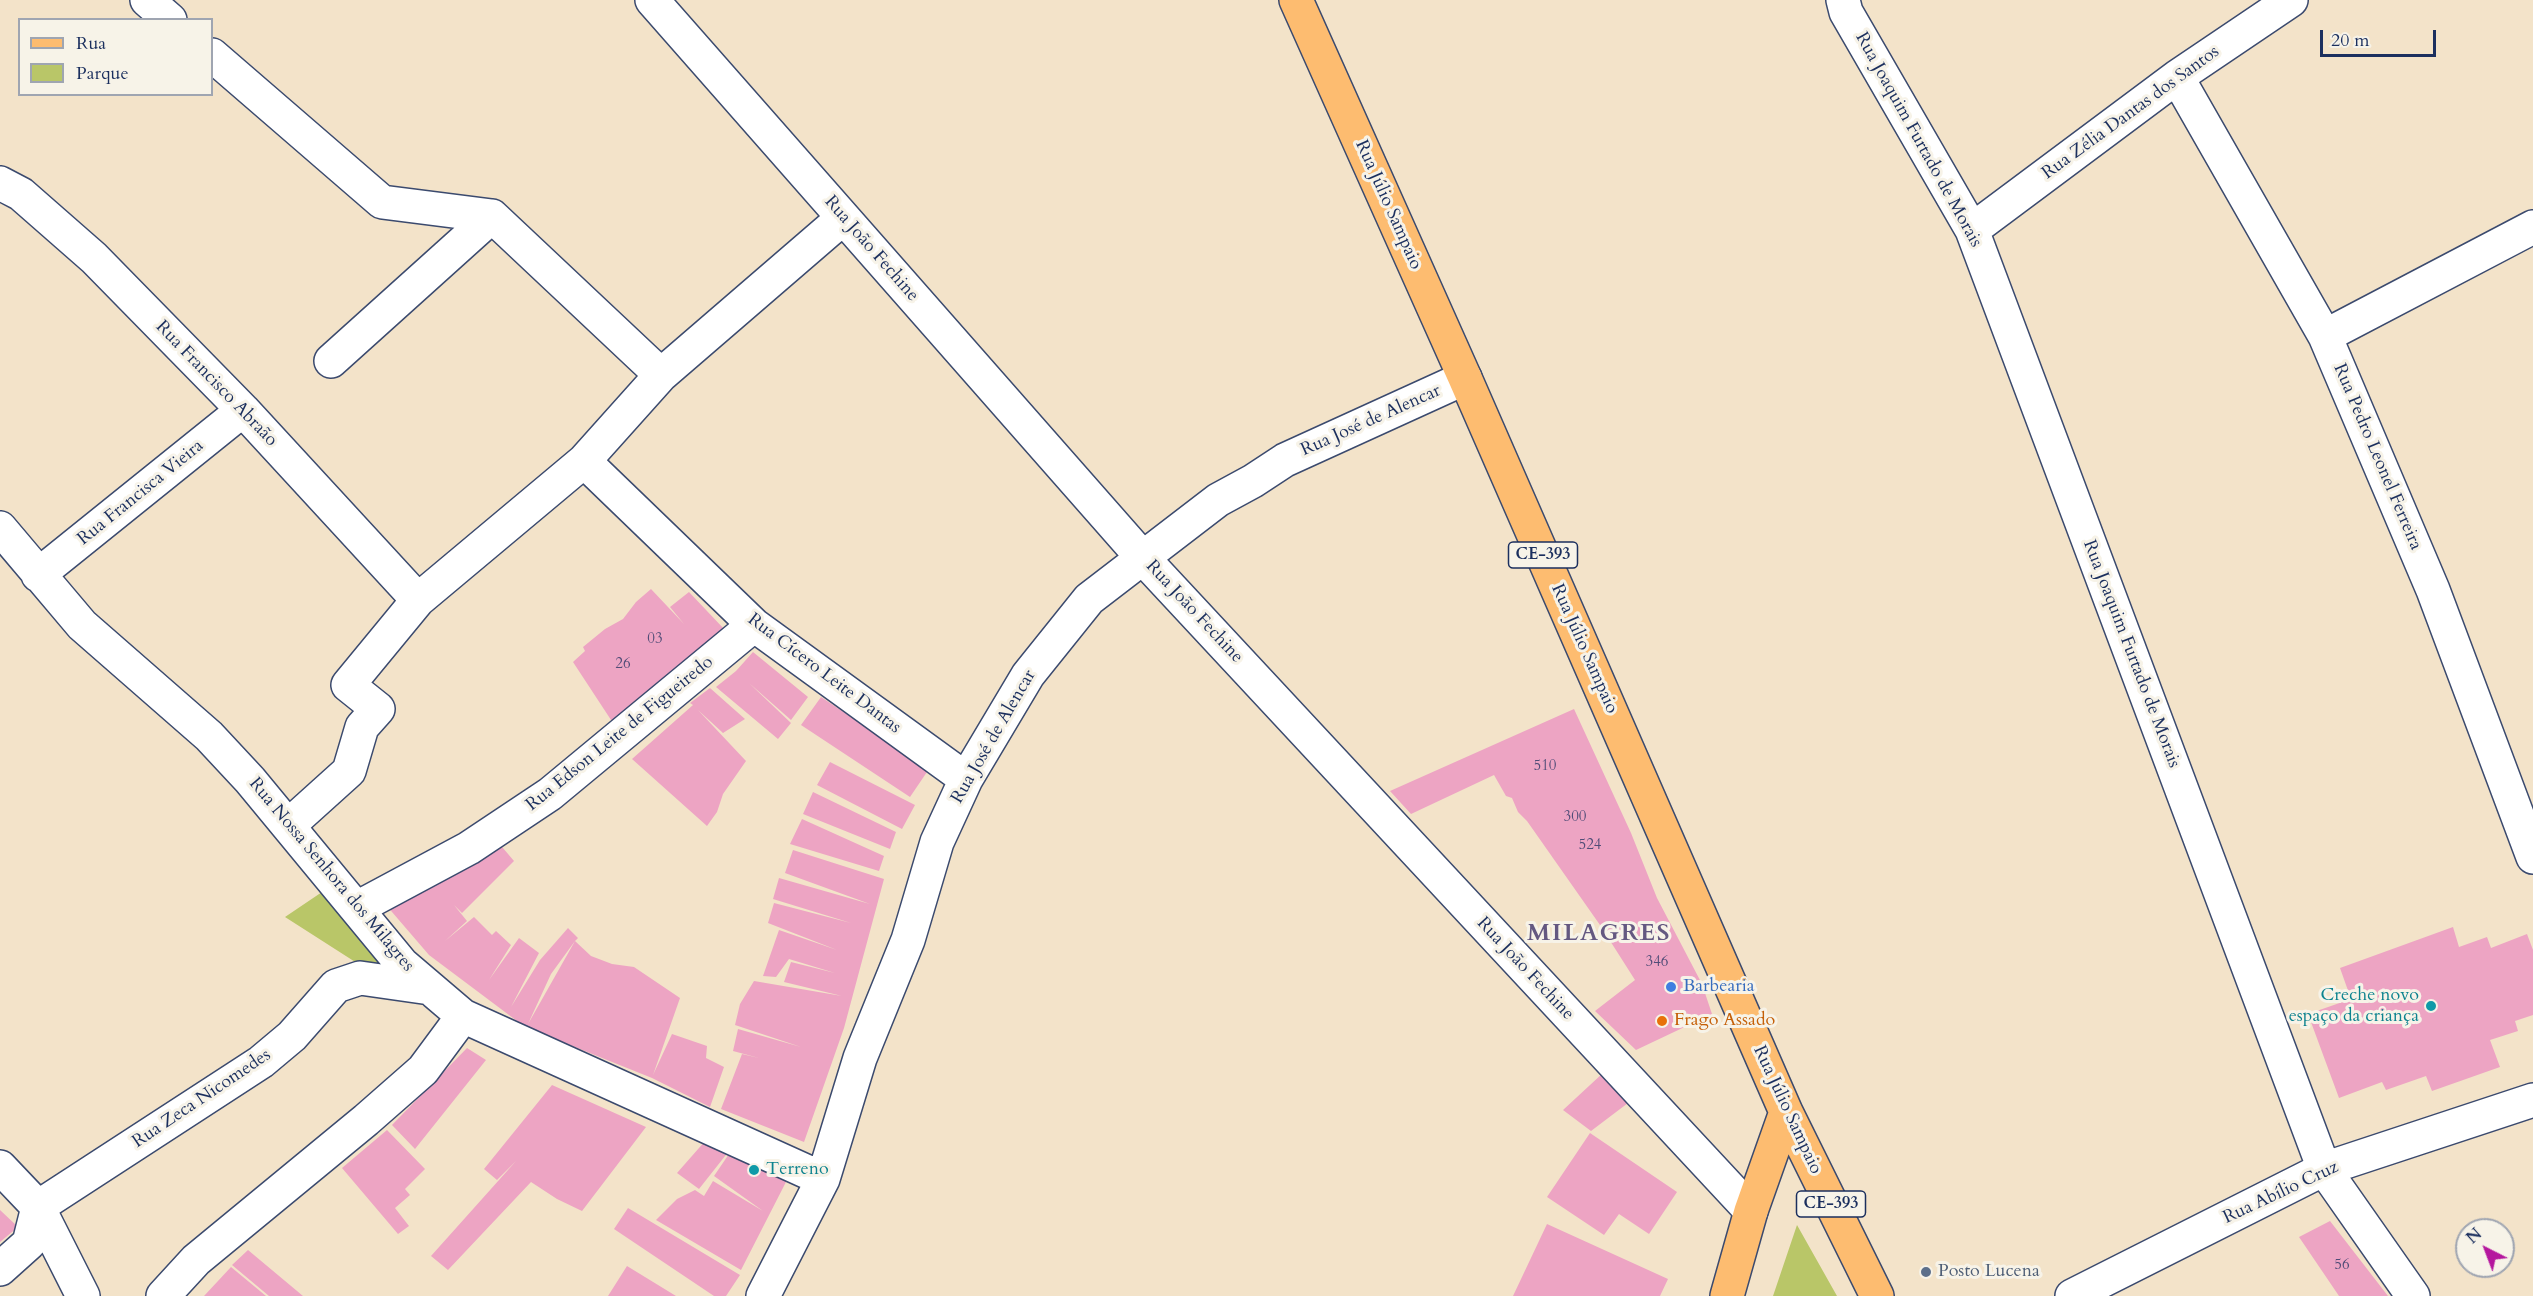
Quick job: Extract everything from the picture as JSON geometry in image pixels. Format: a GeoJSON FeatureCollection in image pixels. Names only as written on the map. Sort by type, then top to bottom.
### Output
{"type":"FeatureCollection","features":[{"type":"Feature","properties":{"kind":"main road","name":"Rua Júlio Sampaio"},"geometry":{"type":"LineString","coordinates":[[1296,0],[1466,378],[1786,1112],[1876,1296]]}},
{"type":"Feature","properties":{"kind":"main road"},"geometry":{"type":"LineString","coordinates":[[1727,1296],[1751,1211],[1786,1112]]}},
{"type":"Feature","properties":{"kind":"street"},"geometry":{"type":"LineString","coordinates":[[147,0],[168,18]]}},
{"type":"Feature","properties":{"kind":"street","name":"Rua João Fechine"},"geometry":{"type":"LineString","coordinates":[[652,0],[1142,557],[1751,1211]]}},
{"type":"Feature","properties":{"kind":"street","name":"Rua Zélia Dantas dos Santos"},"geometry":{"type":"LineString","coordinates":[[1972,230],[2177,77],[2291,0]]}},
{"type":"Feature","properties":{"kind":"street","name":"Rua Joaquim Furtado de Morais"},"geometry":{"type":"LineString","coordinates":[[1845,6],[1972,230],[2324,1169],[2413,1296]]}},
{"type":"Feature","properties":{"kind":"street"},"geometry":{"type":"LineString","coordinates":[[213,56],[382,202],[492,216],[661,375]]}},
{"type":"Feature","properties":{"kind":"street","name":"Rua Pedro Leonel Ferreira"},"geometry":{"type":"LineString","coordinates":[[2177,77],[2325,336],[2433,590],[2533,857]]}},
{"type":"Feature","properties":{"kind":"street","name":"Rua Francisco Abraão"},"geometry":{"type":"LineString","coordinates":[[0,183],[21,194],[94,258],[243,410],[418,600]]}},
{"type":"Feature","properties":{"kind":"street"},"geometry":{"type":"LineString","coordinates":[[331,361],[492,216]]}},
{"type":"Feature","properties":{"kind":"street"},"geometry":{"type":"LineString","coordinates":[[288,826],[349,771],[362,727],[378,709],[348,685],[418,600],[584,461],[661,375],[843,218]]}},
{"type":"Feature","properties":{"kind":"street"},"geometry":{"type":"LineString","coordinates":[[2325,336],[2533,227]]}},
{"type":"Feature","properties":{"kind":"street","name":"Rua José de Alencar"},"geometry":{"type":"LineString","coordinates":[[763,1296],[823,1179],[860,1058],[909,940],[937,842],[966,779],[1028,675],[1041,658],[1089,599],[1218,500],[1285,460],[1466,378]]}},
{"type":"Feature","properties":{"kind":"street","name":"Rua Francisca Vieira"},"geometry":{"type":"LineString","coordinates":[[38,575],[243,410]]}},
{"type":"Feature","properties":{"kind":"street","name":"Rua Cícero Leite Dantas"},"geometry":{"type":"LineString","coordinates":[[584,461],[754,625],[966,779]]}},
{"type":"Feature","properties":{"kind":"street","name":"Rua Nossa Senhora dos Milagres"},"geometry":{"type":"LineString","coordinates":[[0,528],[82,625],[209,736],[250,780],[402,964],[463,1016],[823,1179]]}},
{"type":"Feature","properties":{"kind":"street","name":"Rua Edson Leite de Figueiredo"},"geometry":{"type":"LineString","coordinates":[[357,908],[469,848],[550,794],[635,726],[754,625]]}},
{"type":"Feature","properties":{"kind":"street","name":"Rua Zeca Nicomedes"},"geometry":{"type":"LineString","coordinates":[[38,1207],[261,1062],[292,1036],[336,986],[360,978],[430,988]]}},
{"type":"Feature","properties":{"kind":"street"},"geometry":{"type":"LineString","coordinates":[[163,1296],[196,1260],[423,1070],[463,1016]]}},
{"type":"Feature","properties":{"kind":"street","name":"Rua Abílio Cruz"},"geometry":{"type":"LineString","coordinates":[[2072,1296],[2324,1169],[2533,1100]]}},
{"type":"Feature","properties":{"kind":"street"},"geometry":{"type":"LineString","coordinates":[[0,1167],[38,1207],[83,1296]]}},
{"type":"Feature","properties":{"kind":"street"},"geometry":{"type":"LineString","coordinates":[[0,1269],[29,1243],[38,1207]]}},
{"type":"Feature","properties":{"kind":"green space"},"geometry":{"type":"Polygon","coordinates":[[[325,890],[380,960],[382,968],[374,974],[285,917],[325,890]]]}},
{"type":"Feature","properties":{"kind":"green space"},"geometry":{"type":"Polygon","coordinates":[[[1797,1225],[1837,1296],[1773,1296],[1797,1225]]]}},
{"type":"Feature","properties":{"kind":"building"},"geometry":{"type":"Polygon","coordinates":[[[651,589],[684,624],[670,607],[689,592],[725,630],[613,723],[573,662],[585,651],[583,647],[605,629],[623,619],[636,602],[651,589]]]}},
{"type":"Feature","properties":{"kind":"building"},"geometry":{"type":"Polygon","coordinates":[[[753,652],[808,697],[791,720],[749,683],[791,723],[778,739],[716,687],[736,671],[753,652]]]}},
{"type":"Feature","properties":{"kind":"building"},"geometry":{"type":"Polygon","coordinates":[[[710,688],[745,719],[723,733],[698,710],[746,761],[723,794],[717,812],[707,826],[632,759],[693,705],[690,703],[710,688]]]}},
{"type":"Feature","properties":{"kind":"building"},"geometry":{"type":"Polygon","coordinates":[[[821,697],[929,769],[910,797],[801,725],[821,697]]]}},
{"type":"Feature","properties":{"kind":"building"},"geometry":{"type":"Polygon","coordinates":[[[1574,709],[1631,833],[1657,898],[1702,984],[1712,1014],[1636,1050],[1595,1011],[1635,980],[1600,925],[1527,821],[1518,812],[1512,798],[1506,796],[1494,775],[1411,814],[1390,791],[1574,709]]]}},
{"type":"Feature","properties":{"kind":"building"},"geometry":{"type":"Polygon","coordinates":[[[830,762],[915,805],[902,829],[817,785],[830,762]]]}},
{"type":"Feature","properties":{"kind":"building"},"geometry":{"type":"Polygon","coordinates":[[[813,792],[896,832],[890,849],[803,814],[813,792]]]}},
{"type":"Feature","properties":{"kind":"building"},"geometry":{"type":"Polygon","coordinates":[[[802,819],[884,856],[879,871],[790,844],[802,819]]]}},
{"type":"Feature","properties":{"kind":"building"},"geometry":{"type":"Polygon","coordinates":[[[497,841],[514,861],[462,913],[454,905],[467,921],[445,941],[474,917],[492,935],[496,931],[511,945],[489,980],[519,938],[539,953],[511,1007],[540,960],[568,928],[578,938],[575,941],[591,956],[612,964],[634,967],[680,998],[653,1075],[672,1034],[707,1046],[706,1058],[724,1067],[710,1107],[652,1078],[525,1027],[429,955],[386,905],[497,841]],[[575,941],[551,974],[528,1024],[575,941]]]}},
{"type":"Feature","properties":{"kind":"building"},"geometry":{"type":"Polygon","coordinates":[[[793,850],[884,879],[844,1028],[804,1142],[721,1109],[742,1054],[759,1058],[733,1051],[738,1029],[801,1047],[735,1025],[740,1004],[754,981],[842,996],[784,982],[791,962],[835,973],[789,959],[776,977],[763,976],[779,930],[837,950],[768,923],[774,903],[851,923],[773,899],[779,878],[870,904],[785,873],[793,850]]]}},
{"type":"Feature","properties":{"kind":"building","name":"Creche novo espaço da criança"},"geometry":{"type":"Polygon","coordinates":[[[2453,927],[2459,947],[2487,937],[2491,948],[2527,934],[2533,950],[2533,1015],[2515,1021],[2518,1031],[2490,1040],[2500,1067],[2432,1091],[2426,1076],[2386,1090],[2382,1082],[2339,1098],[2308,1014],[2351,999],[2340,968],[2453,927]]]}},
{"type":"Feature","properties":{"kind":"building"},"geometry":{"type":"Polygon","coordinates":[[[467,1048],[486,1060],[415,1149],[392,1125],[467,1048]]]}},
{"type":"Feature","properties":{"kind":"building"},"geometry":{"type":"Polygon","coordinates":[[[1603,1073],[1628,1103],[1591,1131],[1563,1110],[1603,1073]]]}},
{"type":"Feature","properties":{"kind":"building"},"geometry":{"type":"Polygon","coordinates":[[[552,1085],[646,1127],[582,1211],[557,1199],[531,1182],[448,1270],[431,1256],[516,1161],[497,1180],[484,1169],[552,1085]]]}},
{"type":"Feature","properties":{"kind":"building"},"geometry":{"type":"Polygon","coordinates":[[[387,1130],[425,1169],[405,1189],[410,1195],[395,1208],[409,1226],[398,1234],[342,1168],[387,1130]]]}},
{"type":"Feature","properties":{"kind":"building"},"geometry":{"type":"Polygon","coordinates":[[[1590,1133],[1677,1192],[1649,1234],[1619,1214],[1604,1235],[1547,1197],[1590,1133]]]}},
{"type":"Feature","properties":{"kind":"building"},"geometry":{"type":"Polygon","coordinates":[[[706,1140],[729,1151],[699,1189],[677,1173],[706,1140]]]}},
{"type":"Feature","properties":{"kind":"building"},"geometry":{"type":"Polygon","coordinates":[[[731,1151],[787,1180],[741,1270],[656,1220],[677,1199],[695,1190],[704,1196],[713,1181],[763,1211],[714,1176],[731,1151]]]}},
{"type":"Feature","properties":{"kind":"building"},"geometry":{"type":"Polygon","coordinates":[[[628,1208],[740,1275],[726,1296],[714,1296],[614,1229],[628,1208]]]}},
{"type":"Feature","properties":{"kind":"building"},"geometry":{"type":"Polygon","coordinates":[[[0,1210],[18,1227],[0,1242],[0,1210]]]}},
{"type":"Feature","properties":{"kind":"building"},"geometry":{"type":"Polygon","coordinates":[[[2330,1221],[2388,1296],[2339,1296],[2299,1237],[2330,1221]]]}},
{"type":"Feature","properties":{"kind":"building"},"geometry":{"type":"Polygon","coordinates":[[[1547,1224],[1668,1279],[1660,1296],[1513,1296],[1547,1224]]]}},
{"type":"Feature","properties":{"kind":"building"},"geometry":{"type":"Polygon","coordinates":[[[248,1250],[303,1296],[269,1296],[232,1265],[248,1250]]]}},
{"type":"Feature","properties":{"kind":"building"},"geometry":{"type":"Polygon","coordinates":[[[627,1266],[676,1296],[608,1296],[627,1266]]]}},
{"type":"Feature","properties":{"kind":"building"},"geometry":{"type":"Polygon","coordinates":[[[231,1267],[266,1296],[204,1296],[231,1267]]]}},
{"type":"Feature","properties":{"kind":"place","name":"Barbearia"},"geometry":{"type":"Point","coordinates":[1671,987]}},
{"type":"Feature","properties":{"kind":"place","name":"Creche novo espaço da criança"},"geometry":{"type":"Point","coordinates":[2431,1006]}},
{"type":"Feature","properties":{"kind":"place","name":"Frago Assado"},"geometry":{"type":"Point","coordinates":[1662,1021]}},
{"type":"Feature","properties":{"kind":"place","name":"Terreno"},"geometry":{"type":"Point","coordinates":[754,1170]}},
{"type":"Feature","properties":{"kind":"place","name":"Posto Lucena"},"geometry":{"type":"Point","coordinates":[1926,1272]}},
{"type":"Feature","properties":{"kind":"district","name":"MILAGRES"},"geometry":{"type":"Point","coordinates":[1599,934]}}]}
